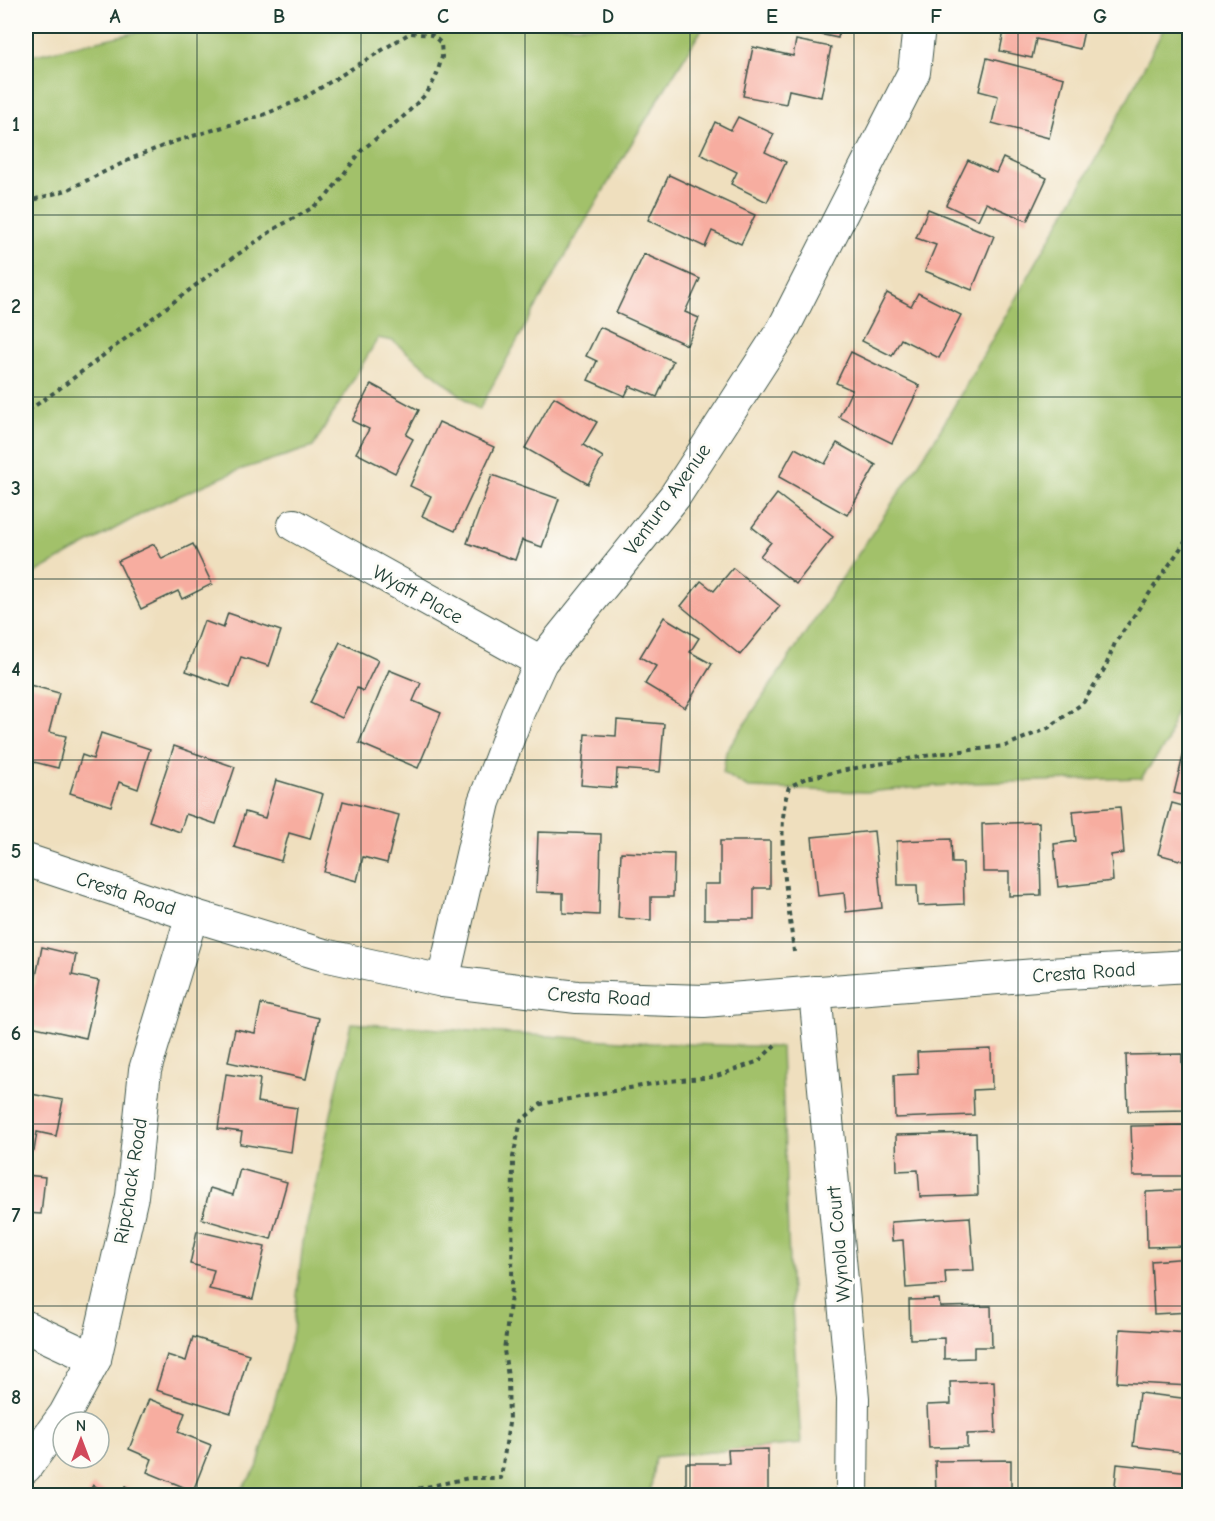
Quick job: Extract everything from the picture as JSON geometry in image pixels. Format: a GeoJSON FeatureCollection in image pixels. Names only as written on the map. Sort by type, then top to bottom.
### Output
{"type":"FeatureCollection","features":[{"type":"Feature","properties":{"kind":"street","name":"Ventura Avenue"},"geometry":{"type":"LineString","coordinates":[[443,981],[484,802],[519,710],[541,662],[675,496],[783,329],[914,72],[919,26]]}},
{"type":"Feature","properties":{"kind":"street","name":"Wyatt Place"},"geometry":{"type":"LineString","coordinates":[[294,525],[541,662]]}},
{"type":"Feature","properties":{"kind":"street","name":"Cresta Road"},"geometry":{"type":"LineString","coordinates":[[26,860],[192,915],[324,955],[443,981],[577,997],[704,1001],[1049,974],[1190,966]]}},
{"type":"Feature","properties":{"kind":"street","name":"Ripchack Road"},"geometry":{"type":"LineString","coordinates":[[26,1467],[65,1414],[95,1359],[132,1196],[145,1070],[192,915]]}},
{"type":"Feature","properties":{"kind":"street","name":"Wynola Court"},"geometry":{"type":"LineString","coordinates":[[815,992],[853,1398],[852,1496]]}},
{"type":"Feature","properties":{"kind":"street"},"geometry":{"type":"LineString","coordinates":[[26,1327],[95,1359]]}},
{"type":"Feature","properties":{"kind":"path"},"geometry":{"type":"LineString","coordinates":[[26,202],[67,190],[135,157],[173,142],[263,115],[303,98],[410,33],[432,35],[441,43],[442,57],[436,77],[427,93],[404,116],[362,150],[327,196],[221,266],[26,412]]}},
{"type":"Feature","properties":{"kind":"path"},"geometry":{"type":"LineString","coordinates":[[794,952],[783,847],[783,803],[789,787],[806,778],[861,767],[937,754],[1005,746],[1048,728],[1083,703],[1105,668],[1115,643],[1187,539],[1190,531]]}},
{"type":"Feature","properties":{"kind":"path"},"geometry":{"type":"LineString","coordinates":[[383,1496],[468,1478],[501,1478],[509,1423],[508,1377],[504,1350],[513,1269],[513,1157],[521,1121],[541,1104],[669,1081],[714,1077],[759,1060],[775,1045]]}},
{"type":"Feature","properties":{"kind":"green space"},"geometry":{"type":"Polygon","coordinates":[[[164,26],[704,26],[588,216],[479,410],[393,341],[378,338],[313,447],[239,470],[154,507],[26,578],[26,57],[164,26]]]}},
{"type":"Feature","properties":{"kind":"green space"},"geometry":{"type":"Polygon","coordinates":[[[1165,26],[1190,26],[1190,660],[1167,743],[1141,778],[972,783],[866,792],[748,788],[723,773],[726,752],[935,439],[1106,141],[1165,26]]]}},
{"type":"Feature","properties":{"kind":"green space"},"geometry":{"type":"Polygon","coordinates":[[[351,1023],[651,1043],[781,1047],[789,1262],[801,1444],[655,1457],[650,1495],[236,1496],[257,1468],[293,1332],[303,1242],[351,1023]]]}},
{"type":"Feature","properties":{"kind":"building"},"geometry":{"type":"Polygon","coordinates":[[[801,26],[840,26],[838,38],[800,30],[801,26]]]}},
{"type":"Feature","properties":{"kind":"building"},"geometry":{"type":"Polygon","coordinates":[[[1005,26],[1085,26],[1080,49],[1036,39],[1032,58],[1000,51],[1005,26]]]}},
{"type":"Feature","properties":{"kind":"building"},"geometry":{"type":"Polygon","coordinates":[[[796,40],[831,47],[821,97],[789,90],[786,104],[743,96],[753,47],[793,56],[796,40]]]}},
{"type":"Feature","properties":{"kind":"building"},"geometry":{"type":"Polygon","coordinates":[[[987,58],[1064,78],[1049,138],[992,123],[998,96],[979,91],[987,58]]]}},
{"type":"Feature","properties":{"kind":"building"},"geometry":{"type":"Polygon","coordinates":[[[738,117],[774,134],[765,152],[786,162],[767,202],[731,184],[737,172],[700,154],[715,122],[731,130],[738,117]]]}},
{"type":"Feature","properties":{"kind":"building"},"geometry":{"type":"Polygon","coordinates":[[[1003,158],[1047,178],[1027,221],[986,203],[978,220],[946,205],[968,160],[996,173],[1003,158]]]}},
{"type":"Feature","properties":{"kind":"building"},"geometry":{"type":"Polygon","coordinates":[[[669,175],[755,215],[741,244],[712,231],[705,247],[648,220],[669,175]]]}},
{"type":"Feature","properties":{"kind":"building"},"geometry":{"type":"Polygon","coordinates":[[[928,209],[994,236],[972,290],[925,271],[936,245],[916,238],[928,209]]]}},
{"type":"Feature","properties":{"kind":"building"},"geometry":{"type":"Polygon","coordinates":[[[644,254],[700,279],[685,312],[699,318],[687,345],[616,313],[644,254]]]}},
{"type":"Feature","properties":{"kind":"building"},"geometry":{"type":"Polygon","coordinates":[[[887,293],[911,306],[918,293],[961,315],[939,358],[901,339],[892,356],[862,341],[887,293]]]}},
{"type":"Feature","properties":{"kind":"building"},"geometry":{"type":"Polygon","coordinates":[[[600,327],[673,361],[657,397],[630,386],[625,396],[588,380],[597,361],[586,356],[600,327]]]}},
{"type":"Feature","properties":{"kind":"building"},"geometry":{"type":"Polygon","coordinates":[[[851,352],[920,386],[892,443],[839,417],[852,390],[836,383],[851,352]]]}},
{"type":"Feature","properties":{"kind":"building"},"geometry":{"type":"Polygon","coordinates":[[[371,384],[419,410],[406,435],[413,439],[395,473],[356,453],[369,429],[352,421],[371,384]]]}},
{"type":"Feature","properties":{"kind":"building"},"geometry":{"type":"Polygon","coordinates":[[[554,397],[597,422],[583,445],[603,457],[588,484],[525,448],[554,397]]]}},
{"type":"Feature","properties":{"kind":"building"},"geometry":{"type":"Polygon","coordinates":[[[439,422],[494,447],[455,531],[422,516],[431,496],[410,486],[439,422]]]}},
{"type":"Feature","properties":{"kind":"building"},"geometry":{"type":"Polygon","coordinates":[[[837,443],[876,465],[847,515],[779,477],[795,448],[825,464],[837,443]]]}},
{"type":"Feature","properties":{"kind":"building"},"geometry":{"type":"Polygon","coordinates":[[[492,475],[559,499],[542,547],[522,540],[515,560],[467,543],[492,475]]]}},
{"type":"Feature","properties":{"kind":"building"},"geometry":{"type":"Polygon","coordinates":[[[777,494],[833,537],[796,584],[760,556],[771,542],[752,527],[777,494]]]}},
{"type":"Feature","properties":{"kind":"building"},"geometry":{"type":"Polygon","coordinates":[[[154,544],[162,559],[193,544],[212,584],[182,599],[178,591],[141,609],[118,561],[154,544]]]}},
{"type":"Feature","properties":{"kind":"building"},"geometry":{"type":"Polygon","coordinates":[[[733,568],[780,606],[740,655],[681,606],[701,581],[714,591],[733,568]]]}},
{"type":"Feature","properties":{"kind":"building"},"geometry":{"type":"Polygon","coordinates":[[[228,613],[281,631],[269,666],[241,657],[230,687],[186,671],[204,621],[223,628],[228,613]]]}},
{"type":"Feature","properties":{"kind":"building"},"geometry":{"type":"Polygon","coordinates":[[[664,617],[699,638],[690,652],[712,664],[685,708],[645,684],[656,666],[640,657],[664,617]]]}},
{"type":"Feature","properties":{"kind":"building"},"geometry":{"type":"Polygon","coordinates":[[[340,642],[378,660],[363,691],[357,688],[342,718],[310,703],[340,642]]]}},
{"type":"Feature","properties":{"kind":"building"},"geometry":{"type":"Polygon","coordinates":[[[389,670],[421,683],[413,701],[441,713],[418,768],[359,743],[389,670]]]}},
{"type":"Feature","properties":{"kind":"building"},"geometry":{"type":"Polygon","coordinates":[[[26,684],[59,693],[49,732],[66,736],[58,768],[26,760],[26,684]]]}},
{"type":"Feature","properties":{"kind":"building"},"geometry":{"type":"Polygon","coordinates":[[[617,720],[664,724],[660,772],[617,769],[616,788],[581,785],[585,734],[616,736],[617,720]]]}},
{"type":"Feature","properties":{"kind":"building"},"geometry":{"type":"Polygon","coordinates":[[[101,733],[150,749],[138,789],[119,782],[111,806],[70,793],[82,755],[93,759],[101,733]]]}},
{"type":"Feature","properties":{"kind":"building"},"geometry":{"type":"Polygon","coordinates":[[[1187,740],[1190,741],[1190,797],[1174,793],[1187,740]]]}},
{"type":"Feature","properties":{"kind":"building"},"geometry":{"type":"Polygon","coordinates":[[[174,746],[235,767],[216,824],[186,814],[180,832],[149,821],[174,746]]]}},
{"type":"Feature","properties":{"kind":"building"},"geometry":{"type":"Polygon","coordinates":[[[276,780],[323,794],[310,839],[289,833],[281,861],[234,847],[245,812],[265,818],[276,780]]]}},
{"type":"Feature","properties":{"kind":"building"},"geometry":{"type":"Polygon","coordinates":[[[343,801],[399,815],[387,863],[363,857],[357,881],[324,872],[343,801]]]}},
{"type":"Feature","properties":{"kind":"building"},"geometry":{"type":"Polygon","coordinates":[[[1172,803],[1190,808],[1190,863],[1158,854],[1172,803]]]}},
{"type":"Feature","properties":{"kind":"building"},"geometry":{"type":"Polygon","coordinates":[[[1120,807],[1124,853],[1111,855],[1113,881],[1058,887],[1054,844],[1076,841],[1073,811],[1120,807]]]}},
{"type":"Feature","properties":{"kind":"building"},"geometry":{"type":"Polygon","coordinates":[[[1039,822],[1041,895],[1009,896],[1009,872],[983,872],[982,824],[1039,822]]]}},
{"type":"Feature","properties":{"kind":"building"},"geometry":{"type":"Polygon","coordinates":[[[874,831],[882,908],[846,912],[844,893],[818,896],[812,837],[874,831]]]}},
{"type":"Feature","properties":{"kind":"building"},"geometry":{"type":"Polygon","coordinates":[[[538,832],[601,834],[599,915],[563,913],[563,893],[536,892],[538,832]]]}},
{"type":"Feature","properties":{"kind":"building"},"geometry":{"type":"Polygon","coordinates":[[[951,839],[952,863],[963,863],[964,904],[918,906],[917,885],[898,885],[897,841],[951,839]]]}},
{"type":"Feature","properties":{"kind":"building"},"geometry":{"type":"Polygon","coordinates":[[[720,841],[770,841],[770,888],[754,888],[754,919],[704,919],[704,884],[720,884],[720,841]]]}},
{"type":"Feature","properties":{"kind":"building"},"geometry":{"type":"Polygon","coordinates":[[[621,852],[674,854],[673,897],[651,897],[651,920],[618,918],[621,852]]]}},
{"type":"Feature","properties":{"kind":"building"},"geometry":{"type":"Polygon","coordinates":[[[42,947],[76,955],[72,975],[99,981],[86,1038],[26,1025],[42,947]]]}},
{"type":"Feature","properties":{"kind":"building"},"geometry":{"type":"Polygon","coordinates":[[[261,1004],[319,1018],[306,1079],[228,1062],[235,1029],[255,1033],[261,1004]]]}},
{"type":"Feature","properties":{"kind":"building"},"geometry":{"type":"Polygon","coordinates":[[[991,1049],[992,1089],[973,1090],[974,1115],[895,1118],[894,1075],[918,1074],[917,1052],[991,1049]]]}},
{"type":"Feature","properties":{"kind":"building"},"geometry":{"type":"Polygon","coordinates":[[[1182,1054],[1182,1064],[1190,1064],[1190,1110],[1128,1111],[1126,1055],[1182,1054]]]}},
{"type":"Feature","properties":{"kind":"building"},"geometry":{"type":"Polygon","coordinates":[[[226,1074],[260,1079],[257,1102],[297,1108],[291,1152],[240,1144],[242,1132],[218,1129],[226,1074]]]}},
{"type":"Feature","properties":{"kind":"building"},"geometry":{"type":"Polygon","coordinates":[[[26,1093],[63,1100],[56,1136],[37,1132],[34,1151],[26,1149],[26,1093]]]}},
{"type":"Feature","properties":{"kind":"building"},"geometry":{"type":"Polygon","coordinates":[[[1190,1125],[1190,1176],[1133,1176],[1131,1126],[1190,1125]]]}},
{"type":"Feature","properties":{"kind":"building"},"geometry":{"type":"Polygon","coordinates":[[[976,1133],[978,1195],[920,1197],[918,1170],[897,1171],[896,1135],[976,1133]]]}},
{"type":"Feature","properties":{"kind":"building"},"geometry":{"type":"Polygon","coordinates":[[[240,1169],[287,1182],[271,1239],[202,1219],[210,1188],[233,1195],[240,1169]]]}},
{"type":"Feature","properties":{"kind":"building"},"geometry":{"type":"Polygon","coordinates":[[[26,1175],[45,1177],[41,1214],[26,1213],[26,1175]]]}},
{"type":"Feature","properties":{"kind":"building"},"geometry":{"type":"Polygon","coordinates":[[[1190,1190],[1190,1246],[1147,1247],[1146,1192],[1190,1190]]]}},
{"type":"Feature","properties":{"kind":"building"},"geometry":{"type":"Polygon","coordinates":[[[970,1217],[974,1270],[945,1271],[946,1285],[906,1288],[903,1240],[892,1241],[891,1222],[970,1217]]]}},
{"type":"Feature","properties":{"kind":"building"},"geometry":{"type":"Polygon","coordinates":[[[197,1231],[265,1247],[253,1299],[209,1289],[214,1270],[190,1264],[197,1231]]]}},
{"type":"Feature","properties":{"kind":"building"},"geometry":{"type":"Polygon","coordinates":[[[1190,1258],[1190,1312],[1154,1314],[1151,1261],[1190,1258]]]}},
{"type":"Feature","properties":{"kind":"building"},"geometry":{"type":"Polygon","coordinates":[[[939,1299],[940,1307],[991,1306],[992,1347],[974,1347],[974,1358],[944,1359],[944,1338],[910,1339],[909,1300],[939,1299]]]}},
{"type":"Feature","properties":{"kind":"building"},"geometry":{"type":"Polygon","coordinates":[[[1120,1329],[1190,1333],[1190,1386],[1117,1382],[1120,1329]]]}},
{"type":"Feature","properties":{"kind":"building"},"geometry":{"type":"Polygon","coordinates":[[[193,1337],[249,1354],[231,1413],[156,1390],[167,1355],[186,1361],[193,1337]]]}},
{"type":"Feature","properties":{"kind":"building"},"geometry":{"type":"Polygon","coordinates":[[[994,1381],[996,1433],[967,1434],[967,1447],[929,1448],[927,1405],[951,1404],[950,1382],[994,1381]]]}},
{"type":"Feature","properties":{"kind":"building"},"geometry":{"type":"Polygon","coordinates":[[[1139,1393],[1190,1399],[1190,1453],[1133,1446],[1139,1393]]]}},
{"type":"Feature","properties":{"kind":"building"},"geometry":{"type":"Polygon","coordinates":[[[149,1399],[185,1413],[178,1432],[211,1445],[193,1491],[147,1472],[152,1459],[129,1449],[149,1399]]]}},
{"type":"Feature","properties":{"kind":"building"},"geometry":{"type":"Polygon","coordinates":[[[768,1449],[768,1493],[745,1493],[745,1496],[686,1496],[686,1463],[729,1463],[728,1450],[768,1449]]]}},
{"type":"Feature","properties":{"kind":"building"},"geometry":{"type":"Polygon","coordinates":[[[1011,1460],[1011,1496],[936,1496],[935,1461],[1011,1460]]]}},
{"type":"Feature","properties":{"kind":"building"},"geometry":{"type":"Polygon","coordinates":[[[1117,1464],[1190,1472],[1190,1496],[1114,1496],[1117,1464]]]}},
{"type":"Feature","properties":{"kind":"building"},"geometry":{"type":"Polygon","coordinates":[[[93,1485],[112,1496],[87,1496],[93,1485]]]}},
{"type":"Feature","properties":{"kind":"building"},"geometry":{"type":"Polygon","coordinates":[[[125,1486],[141,1496],[120,1496],[125,1486]]]}}]}
